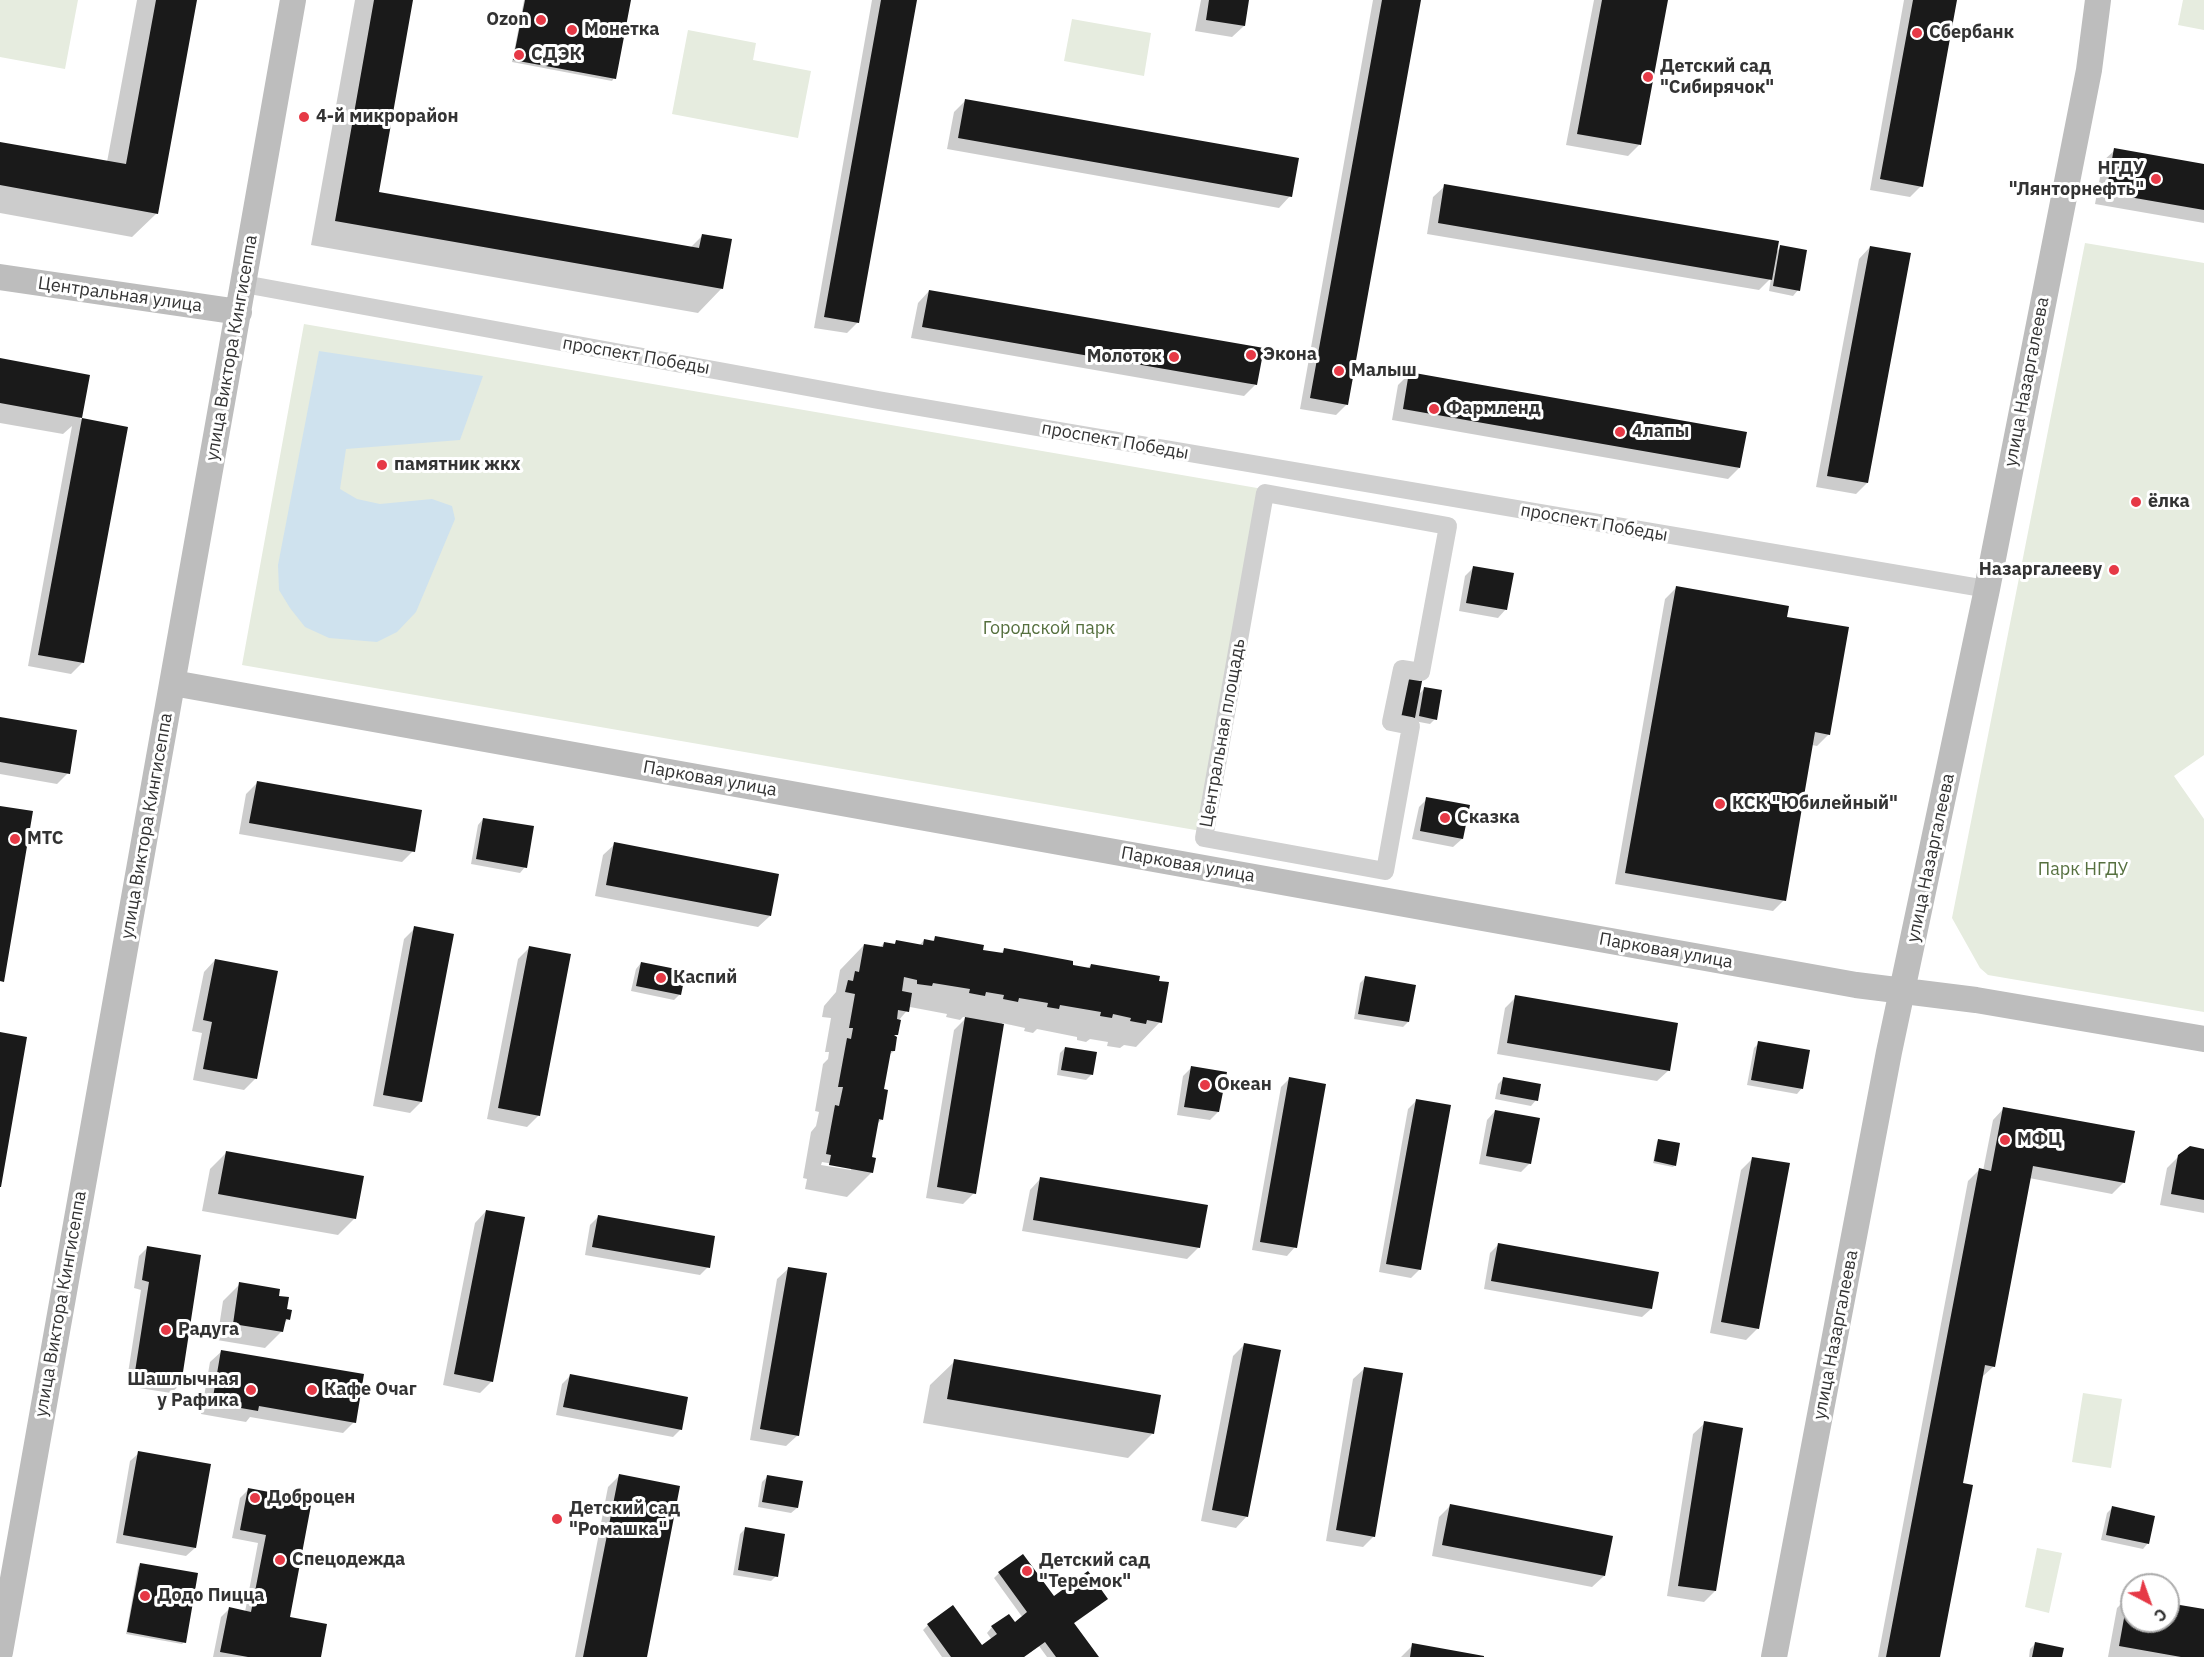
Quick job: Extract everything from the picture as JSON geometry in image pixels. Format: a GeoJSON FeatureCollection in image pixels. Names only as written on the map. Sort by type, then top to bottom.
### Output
{"type":"FeatureCollection","features":[{"type":"Feature","properties":{"kind":"street","name":"улица Виктора Кингисеппа"},"geometry":{"type":"LineString","coordinates":[[0,1652],[72,1237],[244,284],[292,0]]}},
{"type":"Feature","properties":{"kind":"street"},"geometry":{"type":"LineString","coordinates":[[2090,60],[2098,0]]}},
{"type":"Feature","properties":{"kind":"street"},"geometry":{"type":"LineString","coordinates":[[2090,60],[2108,0]]}},
{"type":"Feature","properties":{"kind":"street","name":"улица Назаргалеева"},"geometry":{"type":"LineString","coordinates":[[1774,1657],[1903,991],[1987,589],[2090,60]]}},
{"type":"Feature","properties":{"kind":"street","name":"Центральная улица"},"geometry":{"type":"LineString","coordinates":[[0,278],[239,312]]}},
{"type":"Feature","properties":{"kind":"street","name":"проспект Победы"},"geometry":{"type":"LineString","coordinates":[[244,284],[878,400],[1987,589]]}},
{"type":"Feature","properties":{"kind":"street","name":"Центральная площадь"},"geometry":{"type":"LineString","coordinates":[[1265,493],[1448,526],[1421,672],[1402,669],[1391,722],[1411,726],[1385,871],[1204,838],[1265,493]]}},
{"type":"Feature","properties":{"kind":"street","name":"Парковая улица"},"geometry":{"type":"LineString","coordinates":[[173,683],[1844,983],[1976,1000],[2204,1039]]}},
{"type":"Feature","properties":{"kind":"green space"},"geometry":{"type":"Polygon","coordinates":[[[0,0],[78,0],[65,69],[0,57],[0,0]]]}},
{"type":"Feature","properties":{"kind":"green space"},"geometry":{"type":"Polygon","coordinates":[[[2183,0],[2204,0],[2204,30],[2178,25],[2183,0]]]}},
{"type":"Feature","properties":{"kind":"green space"},"geometry":{"type":"Polygon","coordinates":[[[1072,19],[1151,33],[1144,76],[1064,61],[1072,19]]]}},
{"type":"Feature","properties":{"kind":"green space"},"geometry":{"type":"Polygon","coordinates":[[[688,30],[756,43],[753,60],[811,71],[798,138],[672,114],[688,30]]]}},
{"type":"Feature","properties":{"kind":"green space","name":"Парк НГДУ"},"geometry":{"type":"Polygon","coordinates":[[[2085,243],[2204,263],[2204,755],[2174,776],[2204,819],[2204,1012],[1988,975],[1980,968],[1952,918],[2085,243]]]}},
{"type":"Feature","properties":{"kind":"green space","name":"Городской парк"},"geometry":{"type":"Polygon","coordinates":[[[304,324],[1263,489],[1201,831],[242,665],[304,324]]]}},
{"type":"Feature","properties":{"kind":"green space"},"geometry":{"type":"Polygon","coordinates":[[[2083,1393],[2122,1399],[2111,1468],[2072,1462],[2083,1393]]]}},
{"type":"Feature","properties":{"kind":"green space"},"geometry":{"type":"Polygon","coordinates":[[[2037,1548],[2062,1553],[2049,1613],[2025,1607],[2037,1548]]]}},
{"type":"Feature","properties":{"kind":"water"},"geometry":{"type":"Polygon","coordinates":[[[319,351],[483,376],[460,440],[346,449],[340,489],[357,499],[380,504],[432,499],[452,506],[455,519],[416,612],[397,632],[377,642],[329,638],[305,627],[279,590],[278,565],[319,351]]]}},
{"type":"Feature","properties":{"kind":"building"},"geometry":{"type":"Polygon","coordinates":[[[156,0],[197,0],[158,214],[0,185],[0,142],[126,164],[156,0]]]}},
{"type":"Feature","properties":{"kind":"building"},"geometry":{"type":"Polygon","coordinates":[[[374,0],[413,0],[379,192],[699,248],[702,234],[732,239],[723,289],[335,221],[374,0]]]}},
{"type":"Feature","properties":{"kind":"building","name":"Монетка"},"geometry":{"type":"Polygon","coordinates":[[[525,0],[631,0],[616,79],[513,60],[525,0]]]}},
{"type":"Feature","properties":{"kind":"building"},"geometry":{"type":"Polygon","coordinates":[[[881,0],[917,0],[859,323],[824,317],[881,0]]]}},
{"type":"Feature","properties":{"kind":"building"},"geometry":{"type":"Polygon","coordinates":[[[1209,0],[1249,0],[1245,26],[1206,20],[1209,0]]]}},
{"type":"Feature","properties":{"kind":"building"},"geometry":{"type":"Polygon","coordinates":[[[1382,0],[1421,0],[1348,405],[1310,398],[1382,0]]]}},
{"type":"Feature","properties":{"kind":"building"},"geometry":{"type":"Polygon","coordinates":[[[1602,0],[1668,0],[1641,145],[1577,134],[1602,0]]]}},
{"type":"Feature","properties":{"kind":"building"},"geometry":{"type":"Polygon","coordinates":[[[1913,0],[1957,0],[1923,187],[1880,179],[1913,0]]]}},
{"type":"Feature","properties":{"kind":"building"},"geometry":{"type":"Polygon","coordinates":[[[965,99],[1299,158],[1292,197],[958,138],[965,99]]]}},
{"type":"Feature","properties":{"kind":"building","name":"НГДУ \"Лянторнефть\""},"geometry":{"type":"Polygon","coordinates":[[[2114,148],[2204,164],[2204,210],[2106,193],[2114,148]]]}},
{"type":"Feature","properties":{"kind":"building"},"geometry":{"type":"Polygon","coordinates":[[[1444,184],[1779,241],[1772,280],[1438,223],[1444,184]]]}},
{"type":"Feature","properties":{"kind":"building"},"geometry":{"type":"Polygon","coordinates":[[[1780,245],[1807,250],[1800,291],[1773,286],[1780,245]]]}},
{"type":"Feature","properties":{"kind":"building"},"geometry":{"type":"Polygon","coordinates":[[[1870,246],[1911,253],[1868,483],[1827,476],[1870,246]]]}},
{"type":"Feature","properties":{"kind":"building"},"geometry":{"type":"Polygon","coordinates":[[[929,290],[1264,348],[1257,385],[922,327],[929,290]]]}},
{"type":"Feature","properties":{"kind":"building"},"geometry":{"type":"Polygon","coordinates":[[[0,358],[90,375],[82,418],[0,403],[0,358]]]}},
{"type":"Feature","properties":{"kind":"building"},"geometry":{"type":"Polygon","coordinates":[[[1409,372],[1747,432],[1740,468],[1403,409],[1409,372]]]}},
{"type":"Feature","properties":{"kind":"building"},"geometry":{"type":"Polygon","coordinates":[[[82,418],[128,427],[84,663],[38,655],[82,418]]]}},
{"type":"Feature","properties":{"kind":"building"},"geometry":{"type":"Polygon","coordinates":[[[1473,566],[1514,573],[1507,610],[1466,603],[1473,566]]]}},
{"type":"Feature","properties":{"kind":"building","name":"КСК \"Юбилейный\""},"geometry":{"type":"Polygon","coordinates":[[[1676,586],[1789,606],[1787,617],[1849,627],[1830,735],[1815,732],[1786,901],[1625,873],[1676,586]]]}},
{"type":"Feature","properties":{"kind":"building"},"geometry":{"type":"Polygon","coordinates":[[[1404,672],[1423,676],[1414,723],[1395,719],[1404,672]]]}},
{"type":"Feature","properties":{"kind":"building"},"geometry":{"type":"Polygon","coordinates":[[[1424,687],[1442,690],[1437,720],[1419,716],[1424,687]]]}},
{"type":"Feature","properties":{"kind":"building"},"geometry":{"type":"Polygon","coordinates":[[[0,717],[77,730],[70,774],[0,762],[0,717]]]}},
{"type":"Feature","properties":{"kind":"building"},"geometry":{"type":"Polygon","coordinates":[[[257,781],[422,810],[415,852],[249,823],[257,781]]]}},
{"type":"Feature","properties":{"kind":"building","name":"Сказка"},"geometry":{"type":"Polygon","coordinates":[[[1426,797],[1470,805],[1463,839],[1420,831],[1426,797]]]}},
{"type":"Feature","properties":{"kind":"building"},"geometry":{"type":"Polygon","coordinates":[[[0,806],[33,811],[4,982],[0,981],[0,806]]]}},
{"type":"Feature","properties":{"kind":"building"},"geometry":{"type":"Polygon","coordinates":[[[483,818],[534,826],[527,868],[476,859],[483,818]]]}},
{"type":"Feature","properties":{"kind":"building"},"geometry":{"type":"Polygon","coordinates":[[[614,842],[779,874],[771,916],[606,885],[614,842]]]}},
{"type":"Feature","properties":{"kind":"building"},"geometry":{"type":"Polygon","coordinates":[[[414,926],[454,934],[422,1102],[383,1095],[414,926]]]}},
{"type":"Feature","properties":{"kind":"building"},"geometry":{"type":"Polygon","coordinates":[[[935,936],[984,945],[983,950],[1003,953],[1004,948],[1073,961],[1073,965],[1090,968],[1091,964],[1160,976],[1159,981],[1169,982],[1162,1023],[1147,1020],[1146,1024],[1113,1014],[1112,1018],[1100,1016],[1101,1012],[1060,1005],[1059,1009],[1047,1007],[1048,1003],[1019,998],[1018,1002],[1003,999],[1004,995],[986,992],[985,996],[969,993],[970,989],[933,983],[932,986],[917,984],[917,980],[904,977],[902,991],[912,993],[909,1012],[898,1010],[897,1019],[901,1020],[898,1035],[894,1035],[897,1037],[895,1051],[891,1051],[884,1089],[888,1090],[883,1120],[879,1119],[872,1157],[876,1158],[873,1173],[829,1165],[831,1155],[826,1154],[835,1105],[839,1106],[843,1087],[838,1087],[847,1038],[851,1039],[853,1028],[849,1028],[855,994],[845,992],[848,980],[853,981],[855,971],[859,972],[864,944],[883,947],[884,942],[895,944],[896,940],[923,945],[924,939],[934,941],[935,936]]]}},
{"type":"Feature","properties":{"kind":"building"},"geometry":{"type":"Polygon","coordinates":[[[529,946],[571,954],[540,1116],[498,1108],[529,946]]]}},
{"type":"Feature","properties":{"kind":"building"},"geometry":{"type":"Polygon","coordinates":[[[215,959],[278,971],[257,1079],[203,1069],[212,1022],[203,1020],[215,959]]]}},
{"type":"Feature","properties":{"kind":"building","name":"Каспий"},"geometry":{"type":"Polygon","coordinates":[[[641,962],[686,971],[681,995],[636,986],[641,962]]]}},
{"type":"Feature","properties":{"kind":"building"},"geometry":{"type":"Polygon","coordinates":[[[1365,976],[1416,985],[1409,1022],[1358,1014],[1365,976]]]}},
{"type":"Feature","properties":{"kind":"building"},"geometry":{"type":"Polygon","coordinates":[[[1515,995],[1678,1023],[1670,1071],[1507,1043],[1515,995]]]}},
{"type":"Feature","properties":{"kind":"building"},"geometry":{"type":"Polygon","coordinates":[[[965,1017],[1004,1024],[976,1194],[937,1187],[965,1017]]]}},
{"type":"Feature","properties":{"kind":"building"},"geometry":{"type":"Polygon","coordinates":[[[0,1032],[27,1037],[1,1187],[0,1187],[0,1032]]]}},
{"type":"Feature","properties":{"kind":"building"},"geometry":{"type":"Polygon","coordinates":[[[1758,1041],[1810,1050],[1803,1089],[1751,1080],[1758,1041]]]}},
{"type":"Feature","properties":{"kind":"building"},"geometry":{"type":"Polygon","coordinates":[[[1065,1047],[1097,1052],[1093,1075],[1061,1070],[1065,1047]]]}},
{"type":"Feature","properties":{"kind":"building"},"geometry":{"type":"Polygon","coordinates":[[[1191,1066],[1227,1072],[1219,1112],[1184,1107],[1191,1066]]]}},
{"type":"Feature","properties":{"kind":"building"},"geometry":{"type":"Polygon","coordinates":[[[1289,1077],[1326,1084],[1297,1248],[1260,1242],[1289,1077]]]}},
{"type":"Feature","properties":{"kind":"building"},"geometry":{"type":"Polygon","coordinates":[[[1503,1077],[1541,1084],[1538,1101],[1500,1094],[1503,1077]]]}},
{"type":"Feature","properties":{"kind":"building"},"geometry":{"type":"Polygon","coordinates":[[[1416,1099],[1451,1105],[1421,1270],[1386,1264],[1416,1099]]]}},
{"type":"Feature","properties":{"kind":"building"},"geometry":{"type":"Polygon","coordinates":[[[2003,1107],[2135,1131],[2125,1183],[2033,1166],[1995,1367],[1985,1365],[1963,1483],[1973,1485],[1940,1657],[1886,1657],[1979,1168],[1991,1171],[2003,1107]]]}},
{"type":"Feature","properties":{"kind":"building"},"geometry":{"type":"Polygon","coordinates":[[[1495,1110],[1540,1118],[1531,1164],[1486,1156],[1495,1110]]]}},
{"type":"Feature","properties":{"kind":"building"},"geometry":{"type":"Polygon","coordinates":[[[1658,1139],[1680,1143],[1676,1166],[1654,1161],[1658,1139]]]}},
{"type":"Feature","properties":{"kind":"building"},"geometry":{"type":"Polygon","coordinates":[[[2190,1146],[2204,1149],[2204,1200],[2171,1194],[2178,1155],[2190,1146]]]}},
{"type":"Feature","properties":{"kind":"building"},"geometry":{"type":"Polygon","coordinates":[[[226,1151],[364,1176],[356,1219],[218,1194],[226,1151]]]}},
{"type":"Feature","properties":{"kind":"building"},"geometry":{"type":"Polygon","coordinates":[[[1752,1157],[1790,1163],[1759,1329],[1721,1322],[1752,1157]]]}},
{"type":"Feature","properties":{"kind":"building"},"geometry":{"type":"Polygon","coordinates":[[[1040,1177],[1208,1205],[1200,1248],[1033,1220],[1040,1177]]]}},
{"type":"Feature","properties":{"kind":"building"},"geometry":{"type":"Polygon","coordinates":[[[486,1210],[525,1217],[493,1382],[454,1374],[486,1210]]]}},
{"type":"Feature","properties":{"kind":"building"},"geometry":{"type":"Polygon","coordinates":[[[598,1215],[715,1236],[710,1268],[592,1247],[598,1215]]]}},
{"type":"Feature","properties":{"kind":"building"},"geometry":{"type":"Polygon","coordinates":[[[1498,1243],[1659,1272],[1652,1309],[1491,1281],[1498,1243]]]}},
{"type":"Feature","properties":{"kind":"building","name":"Радуга"},"geometry":{"type":"Polygon","coordinates":[[[147,1246],[201,1255],[181,1385],[134,1378],[149,1282],[142,1280],[147,1246]]]}},
{"type":"Feature","properties":{"kind":"building"},"geometry":{"type":"Polygon","coordinates":[[[788,1267],[827,1273],[799,1436],[760,1429],[788,1267]]]}},
{"type":"Feature","properties":{"kind":"building"},"geometry":{"type":"Polygon","coordinates":[[[239,1282],[280,1289],[279,1296],[289,1297],[287,1309],[292,1310],[290,1320],[286,1319],[283,1332],[233,1324],[239,1282]]]}},
{"type":"Feature","properties":{"kind":"building"},"geometry":{"type":"Polygon","coordinates":[[[1244,1343],[1281,1350],[1248,1517],[1212,1510],[1244,1343]]]}},
{"type":"Feature","properties":{"kind":"building","name":"Кафе Очаг"},"geometry":{"type":"Polygon","coordinates":[[[221,1350],[364,1374],[356,1423],[259,1406],[258,1411],[212,1403],[221,1350]]]}},
{"type":"Feature","properties":{"kind":"building"},"geometry":{"type":"Polygon","coordinates":[[[954,1359],[1161,1395],[1154,1434],[947,1399],[954,1359]]]}},
{"type":"Feature","properties":{"kind":"building"},"geometry":{"type":"Polygon","coordinates":[[[1364,1367],[1403,1373],[1375,1537],[1336,1530],[1364,1367]]]}},
{"type":"Feature","properties":{"kind":"building"},"geometry":{"type":"Polygon","coordinates":[[[570,1374],[688,1397],[682,1430],[563,1407],[570,1374]]]}},
{"type":"Feature","properties":{"kind":"building"},"geometry":{"type":"Polygon","coordinates":[[[1704,1421],[1743,1428],[1716,1591],[1678,1586],[1704,1421]]]}},
{"type":"Feature","properties":{"kind":"building"},"geometry":{"type":"Polygon","coordinates":[[[138,1451],[211,1464],[196,1548],[123,1535],[138,1451]]]}},
{"type":"Feature","properties":{"kind":"building"},"geometry":{"type":"Polygon","coordinates":[[[619,1474],[680,1486],[647,1657],[583,1657],[619,1474]]]}},
{"type":"Feature","properties":{"kind":"building"},"geometry":{"type":"Polygon","coordinates":[[[767,1475],[803,1481],[798,1508],[762,1502],[767,1475]]]}},
{"type":"Feature","properties":{"kind":"building"},"geometry":{"type":"Polygon","coordinates":[[[248,1488],[312,1500],[290,1617],[327,1624],[321,1657],[248,1657],[220,1652],[229,1607],[251,1612],[266,1535],[240,1530],[248,1488]]]}},
{"type":"Feature","properties":{"kind":"building"},"geometry":{"type":"Polygon","coordinates":[[[1450,1504],[1613,1536],[1605,1576],[1442,1545],[1450,1504]]]}},
{"type":"Feature","properties":{"kind":"building"},"geometry":{"type":"Polygon","coordinates":[[[2112,1506],[2155,1516],[2149,1544],[2106,1535],[2112,1506]]]}},
{"type":"Feature","properties":{"kind":"building"},"geometry":{"type":"Polygon","coordinates":[[[745,1527],[785,1534],[778,1577],[738,1570],[745,1527]]]}},
{"type":"Feature","properties":{"kind":"building"},"geometry":{"type":"Polygon","coordinates":[[[1023,1554],[1054,1596],[1088,1571],[1108,1599],[1074,1623],[1099,1657],[1056,1657],[1045,1642],[1024,1657],[951,1657],[927,1624],[953,1605],[982,1645],[997,1634],[991,1626],[1009,1614],[1015,1622],[1027,1612],[998,1572],[1023,1554]]]}},
{"type":"Feature","properties":{"kind":"building"},"geometry":{"type":"Polygon","coordinates":[[[140,1563],[198,1573],[186,1643],[127,1632],[140,1563]]]}},
{"type":"Feature","properties":{"kind":"building"},"geometry":{"type":"Polygon","coordinates":[[[2180,1605],[2204,1609],[2204,1657],[2181,1657],[2119,1646],[2121,1633],[2180,1633],[2180,1605]]]}},
{"type":"Feature","properties":{"kind":"building"},"geometry":{"type":"Polygon","coordinates":[[[2035,1642],[2064,1648],[2062,1657],[2032,1657],[2035,1642]]]}},
{"type":"Feature","properties":{"kind":"building"},"geometry":{"type":"Polygon","coordinates":[[[1412,1643],[1484,1656],[1484,1657],[1410,1657],[1412,1643]]]}},
{"type":"Feature","properties":{"kind":"place","name":"Ozon"},"geometry":{"type":"Point","coordinates":[541,20]}},
{"type":"Feature","properties":{"kind":"place","name":"Монетка"},"geometry":{"type":"Point","coordinates":[572,30]}},
{"type":"Feature","properties":{"kind":"place","name":"Сбербанк"},"geometry":{"type":"Point","coordinates":[1917,33]}},
{"type":"Feature","properties":{"kind":"place","name":"СДЭК"},"geometry":{"type":"Point","coordinates":[519,55]}},
{"type":"Feature","properties":{"kind":"place","name":"Детский сад \"Сибирячок\""},"geometry":{"type":"Point","coordinates":[1648,77]}},
{"type":"Feature","properties":{"kind":"place","name":"4-й микрорайон"},"geometry":{"type":"Point","coordinates":[304,117]}},
{"type":"Feature","properties":{"kind":"place","name":"НГДУ \"Лянторнефть\""},"geometry":{"type":"Point","coordinates":[2156,179]}},
{"type":"Feature","properties":{"kind":"place","name":"Экона"},"geometry":{"type":"Point","coordinates":[1251,355]}},
{"type":"Feature","properties":{"kind":"place","name":"Молоток"},"geometry":{"type":"Point","coordinates":[1174,357]}},
{"type":"Feature","properties":{"kind":"place","name":"Малыш"},"geometry":{"type":"Point","coordinates":[1339,371]}},
{"type":"Feature","properties":{"kind":"place","name":"Фармленд"},"geometry":{"type":"Point","coordinates":[1434,409]}},
{"type":"Feature","properties":{"kind":"place","name":"4лапы"},"geometry":{"type":"Point","coordinates":[1620,432]}},
{"type":"Feature","properties":{"kind":"place","name":"памятник жкх"},"geometry":{"type":"Point","coordinates":[382,465]}},
{"type":"Feature","properties":{"kind":"place","name":"ёлка"},"geometry":{"type":"Point","coordinates":[2136,502]}},
{"type":"Feature","properties":{"kind":"place","name":"Назаргалееву"},"geometry":{"type":"Point","coordinates":[2114,570]}},
{"type":"Feature","properties":{"kind":"place","name":"КСК \"Юбилейный\""},"geometry":{"type":"Point","coordinates":[1720,804]}},
{"type":"Feature","properties":{"kind":"place","name":"Сказка"},"geometry":{"type":"Point","coordinates":[1445,818]}},
{"type":"Feature","properties":{"kind":"place","name":"МТС"},"geometry":{"type":"Point","coordinates":[15,839]}},
{"type":"Feature","properties":{"kind":"place","name":"Каспий"},"geometry":{"type":"Point","coordinates":[661,978]}},
{"type":"Feature","properties":{"kind":"place","name":"Океан"},"geometry":{"type":"Point","coordinates":[1205,1085]}},
{"type":"Feature","properties":{"kind":"place","name":"МФЦ"},"geometry":{"type":"Point","coordinates":[2005,1140]}},
{"type":"Feature","properties":{"kind":"place","name":"Радуга"},"geometry":{"type":"Point","coordinates":[166,1330]}},
{"type":"Feature","properties":{"kind":"place","name":"Шашлычная у Рафика"},"geometry":{"type":"Point","coordinates":[251,1390]}},
{"type":"Feature","properties":{"kind":"place","name":"Кафе Очаг"},"geometry":{"type":"Point","coordinates":[312,1390]}},
{"type":"Feature","properties":{"kind":"place","name":"Доброцен"},"geometry":{"type":"Point","coordinates":[255,1498]}},
{"type":"Feature","properties":{"kind":"place","name":"Детский сад \"Ромашка\""},"geometry":{"type":"Point","coordinates":[557,1519]}},
{"type":"Feature","properties":{"kind":"place","name":"Спецодежда"},"geometry":{"type":"Point","coordinates":[280,1560]}},
{"type":"Feature","properties":{"kind":"place","name":"Детский сад \"Теремок\""},"geometry":{"type":"Point","coordinates":[1027,1571]}},
{"type":"Feature","properties":{"kind":"place","name":"Додо Пицца"},"geometry":{"type":"Point","coordinates":[145,1596]}}]}
